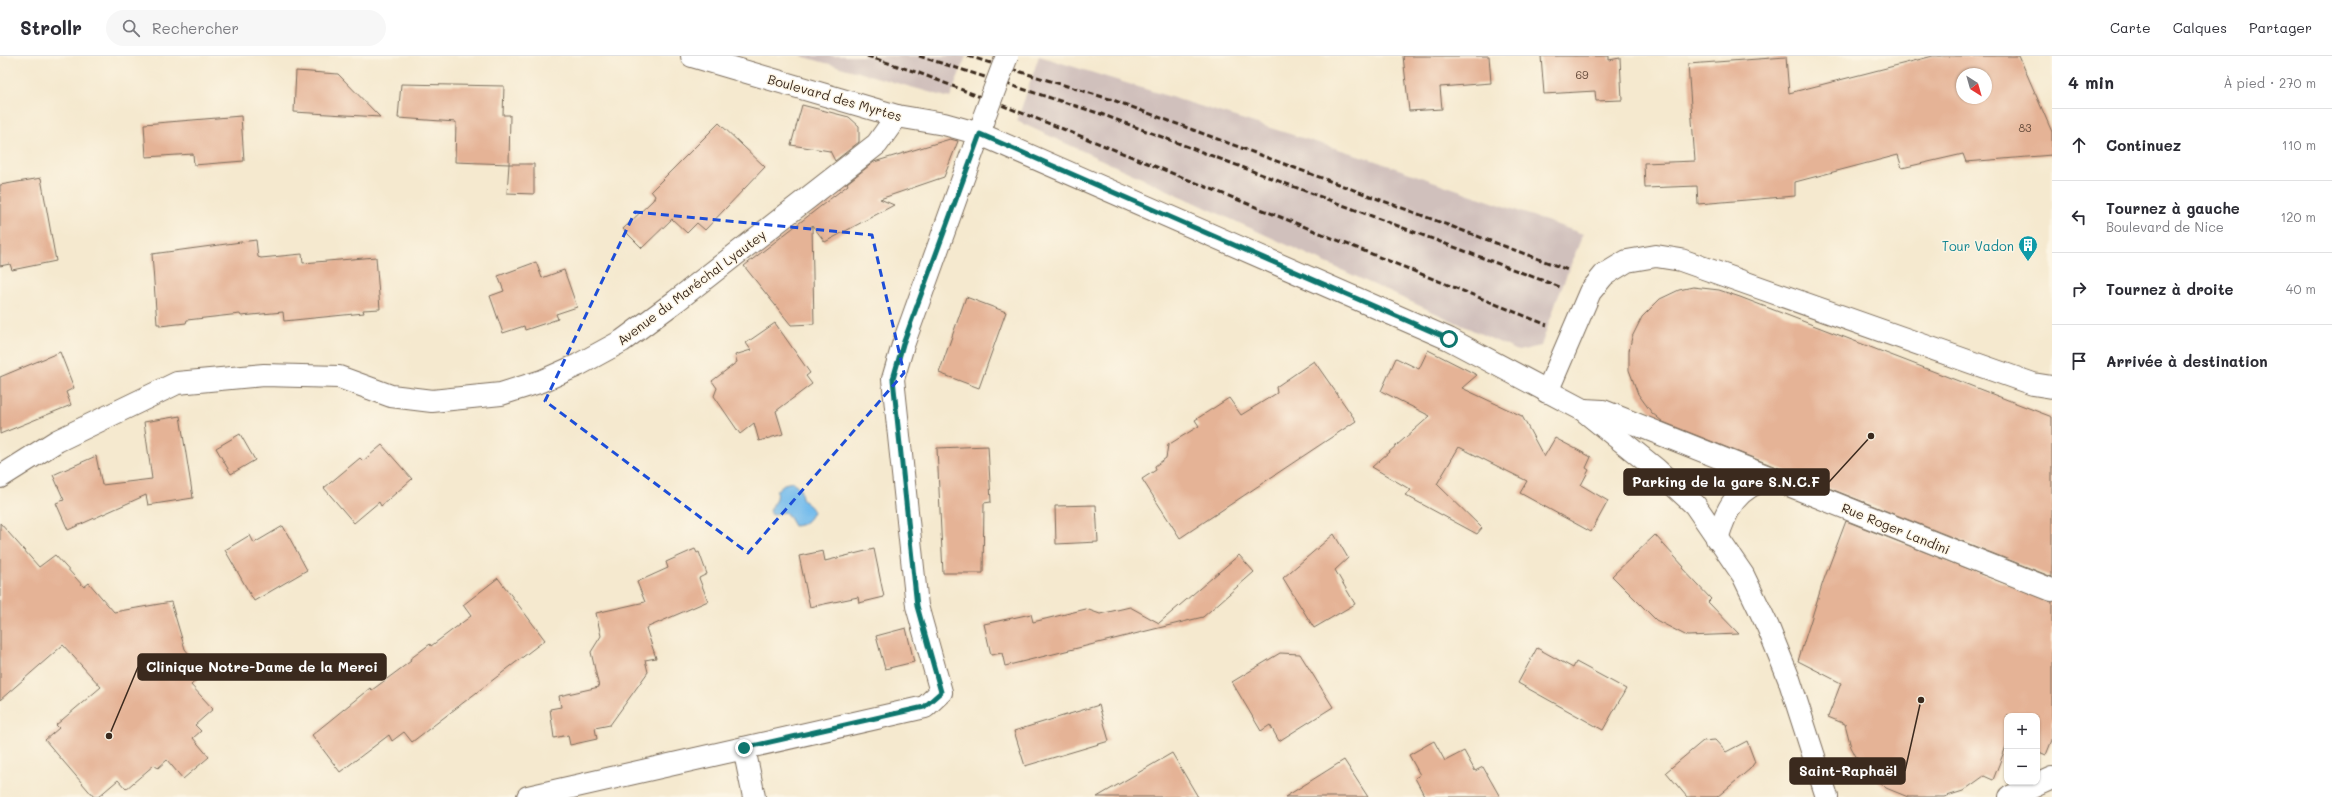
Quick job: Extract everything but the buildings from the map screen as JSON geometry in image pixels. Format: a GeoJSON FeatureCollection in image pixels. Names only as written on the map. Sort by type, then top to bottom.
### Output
{"type":"FeatureCollection","features":[{"type":"Feature","properties":{"kind":"street","name":"Boulevard des Myrtes"},"geometry":{"type":"LineString","coordinates":[[692,56],[897,116],[944,124],[982,126],[1449,339],[1583,410]]}},
{"type":"Feature","properties":{"kind":"street"},"geometry":{"type":"LineString","coordinates":[[528,797],[924,707],[941,692],[917,606],[893,379],[903,344],[1007,56]]}},
{"type":"Feature","properties":{"kind":"street","name":"Avenue du Maréchal Lyautey"},"geometry":{"type":"LineString","coordinates":[[0,477],[57,440],[177,383],[264,375],[339,377],[391,396],[432,401],[501,394],[542,381],[578,365],[622,341],[676,302],[877,144],[897,116]]}},
{"type":"Feature","properties":{"kind":"street"},"geometry":{"type":"LineString","coordinates":[[1547,392],[1590,292],[1604,274],[1627,261],[1656,256],[1681,260],[2033,384],[2052,387]]}},
{"type":"Feature","properties":{"kind":"street"},"geometry":{"type":"LineString","coordinates":[[1583,410],[1656,468],[1695,505],[1743,575],[1768,627],[1789,679],[1828,797]]}},
{"type":"Feature","properties":{"kind":"street","name":"Rue Roger Landini"},"geometry":{"type":"LineString","coordinates":[[1583,410],[1603,411],[2052,590]]}},
{"type":"Feature","properties":{"kind":"street"},"geometry":{"type":"LineString","coordinates":[[1717,539],[1725,513],[1738,495],[1753,483],[1770,478]]}},
{"type":"Feature","properties":{"kind":"street"},"geometry":{"type":"LineString","coordinates":[[744,748],[754,797]]}},
{"type":"Feature","properties":{"kind":"street"},"geometry":{"type":"LineString","coordinates":[[2010,797],[2052,778]]}},
{"type":"Feature","properties":{"kind":"highlighted area"},"geometry":{"type":"Polygon","coordinates":[[[635,212],[872,235],[904,373],[748,553],[545,401],[635,212]]]}},
{"type":"Feature","properties":{"kind":"shaded area"},"geometry":{"type":"Polygon","coordinates":[[[801,56],[966,56],[950,98],[801,56]]]}},
{"type":"Feature","properties":{"kind":"shaded area"},"geometry":{"type":"Polygon","coordinates":[[[1039,56],[1367,158],[1583,234],[1559,294],[1541,346],[1518,351],[1017,121],[1039,56]]]}},
{"type":"Feature","properties":{"kind":"water"},"geometry":{"type":"Polygon","coordinates":[[[792,482],[799,488],[803,499],[813,511],[806,522],[794,526],[787,514],[784,512],[772,515],[770,511],[776,499],[777,490],[784,484],[792,482]]]}},
{"type":"Feature","properties":{"kind":"railway"},"geometry":{"type":"LineString","coordinates":[[867,56],[919,73],[1063,129],[1547,325]]}},
{"type":"Feature","properties":{"kind":"railway"},"geometry":{"type":"LineString","coordinates":[[919,56],[1101,114],[1560,287]]}},
{"type":"Feature","properties":{"kind":"railway"},"geometry":{"type":"LineString","coordinates":[[968,56],[1113,100],[1568,270]]}},
{"type":"Feature","properties":{"kind":"place","name":"Tour Vadon"},"geometry":{"type":"Point","coordinates":[2028,262]}},
{"type":"Feature","properties":{"kind":"place","name":"Parking de la gare S.N.C.F"},"geometry":{"type":"Point","coordinates":[1871,436]}},
{"type":"Feature","properties":{"kind":"place","name":"Saint-Raphaël"},"geometry":{"type":"Point","coordinates":[1921,700]}},
{"type":"Feature","properties":{"kind":"place","name":"Clinique Notre-Dame de la Merci"},"geometry":{"type":"Point","coordinates":[109,736]}},
{"type":"Feature","properties":{"kind":"route"},"geometry":{"type":"LineString","coordinates":[[744,748],[924,707],[941,692],[917,606],[894,400],[893,379],[903,344],[972,152],[980,134],[1329,288],[1449,339]]}}]}
